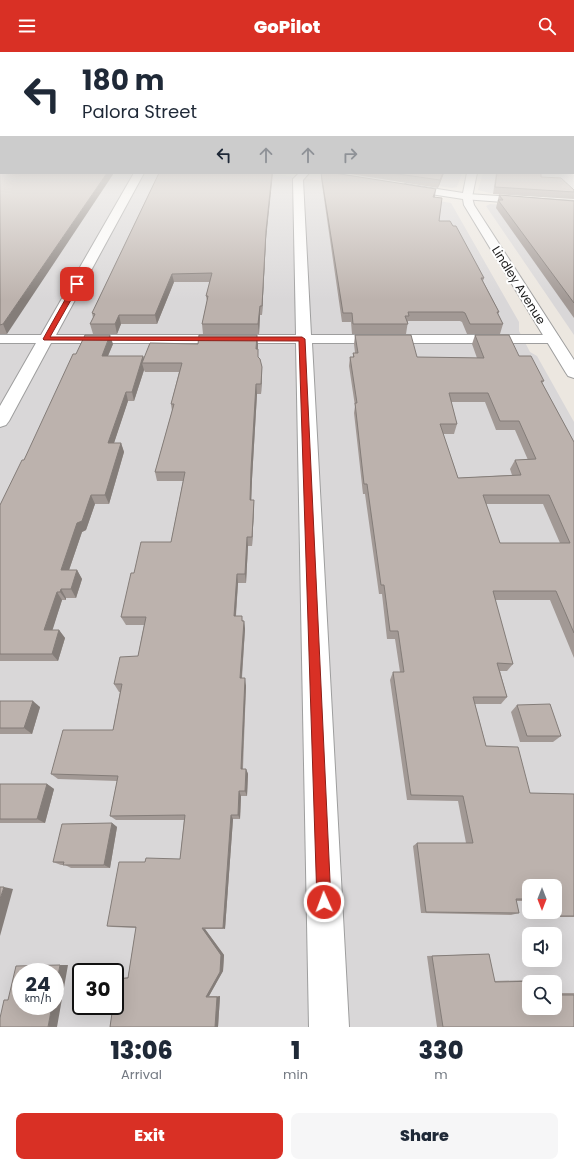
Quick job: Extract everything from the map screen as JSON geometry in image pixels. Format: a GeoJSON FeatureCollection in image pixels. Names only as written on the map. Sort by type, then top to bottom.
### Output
{"type":"FeatureCollection","features":[{"type":"Feature","properties":{"kind":"street"},"geometry":{"type":"LineString","coordinates":[[0,421],[119,208]]}},
{"type":"Feature","properties":{"kind":"street"},"geometry":{"type":"LineString","coordinates":[[299,208],[302,339],[329,1027]]}},
{"type":"Feature","properties":{"kind":"street","name":"Lindley Avenue"},"geometry":{"type":"LineString","coordinates":[[471,208],[574,373]]}},
{"type":"Feature","properties":{"kind":"street"},"geometry":{"type":"LineString","coordinates":[[0,339],[553,339]]}},
{"type":"Feature","properties":{"kind":"shaded area"},"geometry":{"type":"Polygon","coordinates":[[[0,208],[454,208],[519,322],[519,331],[530,352],[537,356],[574,422],[574,1027],[0,1027],[0,208]]]}},
{"type":"Feature","properties":{"kind":"shaded area"},"geometry":{"type":"Polygon","coordinates":[[[488,208],[574,209],[574,335],[488,208]]]}},
{"type":"Feature","properties":{"kind":"building"},"geometry":{"type":"Polygon","coordinates":[[[0,208],[83,208],[3,324],[0,325],[0,208]]]}},
{"type":"Feature","properties":{"kind":"building"},"geometry":{"type":"Polygon","coordinates":[[[142,208],[268,208],[262,306],[260,306],[258,324],[202,324],[208,296],[206,296],[212,273],[172,274],[155,315],[119,315],[115,324],[90,324],[95,314],[92,313],[142,208]]]}},
{"type":"Feature","properties":{"kind":"building"},"geometry":{"type":"Polygon","coordinates":[[[327,208],[441,208],[439,221],[450,221],[453,226],[456,226],[484,278],[481,278],[499,312],[497,312],[503,324],[470,324],[465,313],[463,312],[408,312],[409,316],[405,316],[408,324],[353,324],[352,313],[343,313],[327,208]]]}},
{"type":"Feature","properties":{"kind":"building"},"geometry":{"type":"Polygon","coordinates":[[[504,208],[574,208],[574,303],[504,208]]]}},
{"type":"Feature","properties":{"kind":"building"},"geometry":{"type":"Polygon","coordinates":[[[85,335],[110,335],[102,356],[143,356],[132,392],[126,392],[108,443],[121,443],[105,495],[91,495],[82,521],[77,523],[61,570],[77,570],[71,589],[61,589],[60,592],[57,592],[44,630],[59,630],[52,654],[0,654],[0,505],[22,460],[24,460],[73,354],[76,354],[85,335]]]}},
{"type":"Feature","properties":{"kind":"building"},"geometry":{"type":"Polygon","coordinates":[[[199,335],[257,335],[256,349],[258,349],[258,357],[262,367],[261,384],[256,384],[251,469],[250,500],[254,500],[252,537],[247,537],[245,574],[237,574],[234,616],[242,616],[242,621],[244,621],[240,678],[245,678],[241,769],[246,769],[245,791],[239,791],[238,815],[231,815],[223,928],[202,928],[221,955],[220,972],[206,997],[217,997],[215,1027],[110,1027],[112,1015],[124,1015],[124,978],[128,978],[136,927],[107,926],[119,862],[145,862],[146,858],[180,859],[185,815],[110,816],[118,776],[51,774],[63,730],[113,730],[122,684],[114,684],[120,657],[138,656],[146,617],[121,617],[131,573],[134,573],[141,542],[171,542],[185,472],[155,472],[174,404],[171,404],[182,363],[142,363],[150,343],[198,344],[199,335]]]}},
{"type":"Feature","properties":{"kind":"building"},"geometry":{"type":"Polygon","coordinates":[[[355,335],[411,335],[417,357],[484,358],[475,335],[509,335],[519,356],[531,356],[544,381],[541,381],[574,442],[574,633],[556,591],[493,591],[513,664],[497,663],[507,697],[473,697],[486,746],[518,747],[530,793],[574,794],[574,916],[562,916],[562,879],[522,879],[522,899],[516,899],[519,913],[426,912],[417,843],[473,843],[463,796],[411,795],[393,672],[404,672],[398,631],[390,631],[384,585],[381,585],[367,484],[364,484],[355,403],[357,403],[350,357],[354,357],[353,353],[358,353],[355,335]],[[449,393],[457,424],[440,424],[458,478],[521,475],[515,460],[536,459],[519,421],[500,421],[488,393],[449,393]],[[483,495],[500,543],[570,543],[549,495],[483,495]]]}},
{"type":"Feature","properties":{"kind":"building"},"geometry":{"type":"Polygon","coordinates":[[[0,701],[33,701],[24,728],[0,728],[0,701]]]}},
{"type":"Feature","properties":{"kind":"building"},"geometry":{"type":"Polygon","coordinates":[[[550,704],[561,736],[527,736],[517,705],[550,704]]]}},
{"type":"Feature","properties":{"kind":"building"},"geometry":{"type":"Polygon","coordinates":[[[0,784],[47,784],[37,819],[0,819],[0,784]]]}},
{"type":"Feature","properties":{"kind":"building"},"geometry":{"type":"Polygon","coordinates":[[[112,823],[104,865],[63,865],[64,862],[53,862],[62,824],[112,823]]]}},
{"type":"Feature","properties":{"kind":"building"},"geometry":{"type":"Polygon","coordinates":[[[0,887],[4,887],[0,899],[0,887]]]}},
{"type":"Feature","properties":{"kind":"building"},"geometry":{"type":"Polygon","coordinates":[[[489,954],[495,982],[522,981],[522,1015],[562,1015],[562,995],[574,995],[574,1027],[443,1027],[432,956],[489,954]]]}},
{"type":"Feature","properties":{"kind":"building"},"geometry":{"type":"Polygon","coordinates":[[[12,983],[12,1015],[50,1015],[48,1027],[0,1027],[0,1018],[4,1000],[8,1000],[12,983]]]}},
{"type":"Feature","properties":{"kind":"route"},"geometry":{"type":"LineString","coordinates":[[77,284],[46,339],[302,339],[324,902]]}}]}
